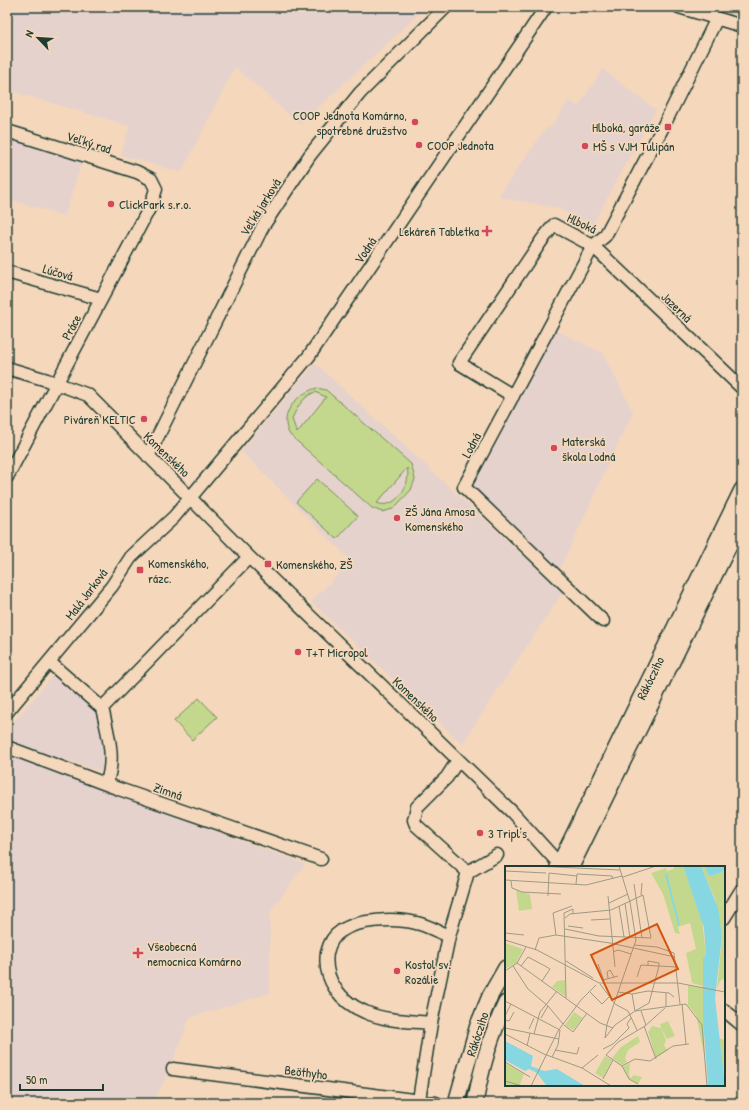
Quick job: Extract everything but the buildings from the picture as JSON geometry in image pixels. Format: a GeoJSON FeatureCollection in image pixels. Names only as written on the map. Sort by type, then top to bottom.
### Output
{"type":"FeatureCollection","features":[{"type":"Feature","properties":{"kind":"main road","name":"Rákócziho"},"geometry":{"type":"LineString","coordinates":[[563,866],[742,490]]}},
{"type":"Feature","properties":{"kind":"main road","name":"Rákócziho"},"geometry":{"type":"LineString","coordinates":[[563,866],[742,519]]}},
{"type":"Feature","properties":{"kind":"main road","name":"Rákócziho"},"geometry":{"type":"LineString","coordinates":[[456,1103],[478,1025],[490,996],[505,970]]}},
{"type":"Feature","properties":{"kind":"main road","name":"Rákócziho"},"geometry":{"type":"LineString","coordinates":[[475,1103],[488,1052],[505,1006]]}},
{"type":"Feature","properties":{"kind":"main road"},"geometry":{"type":"LineString","coordinates":[[445,1103],[464,1050],[478,1025]]}},
{"type":"Feature","properties":{"kind":"street","name":"Veľká jarková"},"geometry":{"type":"LineString","coordinates":[[148,456],[263,226],[310,155],[360,93],[446,7]]}},
{"type":"Feature","properties":{"kind":"street","name":"Vodná"},"geometry":{"type":"LineString","coordinates":[[191,497],[320,340],[546,7]]}},
{"type":"Feature","properties":{"kind":"street"},"geometry":{"type":"LineString","coordinates":[[679,7],[742,26]]}},
{"type":"Feature","properties":{"kind":"street","name":"Hlboká"},"geometry":{"type":"LineString","coordinates":[[513,396],[459,363],[542,240],[554,225],[593,246],[605,236],[667,119],[717,18]]}},
{"type":"Feature","properties":{"kind":"street","name":"Veľký rad"},"geometry":{"type":"LineString","coordinates":[[7,131],[137,172],[151,179],[156,189]]}},
{"type":"Feature","properties":{"kind":"street","name":"Práce"},"geometry":{"type":"LineString","coordinates":[[7,477],[12,457],[57,383],[151,205],[156,189]]}},
{"type":"Feature","properties":{"kind":"street","name":"Jazerná"},"geometry":{"type":"LineString","coordinates":[[593,246],[742,388]]}},
{"type":"Feature","properties":{"kind":"street","name":"Lodná"},"geometry":{"type":"LineString","coordinates":[[593,246],[464,487],[603,621]]}},
{"type":"Feature","properties":{"kind":"street","name":"Lúčová"},"geometry":{"type":"LineString","coordinates":[[7,272],[101,299]]}},
{"type":"Feature","properties":{"kind":"street","name":"Komenského"},"geometry":{"type":"LineString","coordinates":[[7,368],[57,383],[88,395],[249,557],[512,812],[563,866]]}},
{"type":"Feature","properties":{"kind":"street","name":"Malá Jarková"},"geometry":{"type":"LineString","coordinates":[[7,712],[112,586],[131,557],[174,517],[191,497]]}},
{"type":"Feature","properties":{"kind":"street"},"geometry":{"type":"LineString","coordinates":[[102,708],[249,557]]}},
{"type":"Feature","properties":{"kind":"street"},"geometry":{"type":"LineString","coordinates":[[49,662],[102,708],[111,752],[110,774],[106,784]]}},
{"type":"Feature","properties":{"kind":"street","name":"Zimná"},"geometry":{"type":"LineString","coordinates":[[7,747],[106,784],[320,859]]}},
{"type":"Feature","properties":{"kind":"street"},"geometry":{"type":"LineString","coordinates":[[458,760],[447,777],[417,807],[414,820],[416,825],[468,872]]}},
{"type":"Feature","properties":{"kind":"street"},"geometry":{"type":"LineString","coordinates":[[419,1100],[431,1023],[449,936],[468,872],[497,855]]}},
{"type":"Feature","properties":{"kind":"street"},"geometry":{"type":"LineString","coordinates":[[725,916],[742,888]]}},
{"type":"Feature","properties":{"kind":"street"},"geometry":{"type":"LineString","coordinates":[[431,1023],[374,1016],[350,1003],[336,990],[331,982],[327,970],[328,949],[334,937],[347,927],[373,922],[405,921],[417,923],[449,936]]}},
{"type":"Feature","properties":{"kind":"street"},"geometry":{"type":"LineString","coordinates":[[725,1011],[742,1025]]}},
{"type":"Feature","properties":{"kind":"street","name":"Beöthyho"},"geometry":{"type":"LineString","coordinates":[[173,1069],[436,1103]]}},
{"type":"Feature","properties":{"kind":"shaded area"},"geometry":{"type":"Polygon","coordinates":[[[7,7],[426,7],[300,125],[235,67],[181,173],[121,155],[129,126],[7,90],[7,7]]]}},
{"type":"Feature","properties":{"kind":"shaded area","name":"MŠ s VJM Tulipán"},"geometry":{"type":"Polygon","coordinates":[[[603,69],[656,110],[592,226],[557,208],[502,198],[499,195],[543,132],[553,124],[569,100],[578,106],[603,69]]]}},
{"type":"Feature","properties":{"kind":"shaded area"},"geometry":{"type":"Polygon","coordinates":[[[7,136],[83,158],[65,216],[7,199],[7,136]]]}},
{"type":"Feature","properties":{"kind":"shaded area","name":"Materská škola Lodná"},"geometry":{"type":"Polygon","coordinates":[[[555,330],[603,353],[633,412],[559,571],[472,485],[555,330]]]}},
{"type":"Feature","properties":{"kind":"shaded area","name":"ZŠ Jána Amosa Komenského"},"geometry":{"type":"Polygon","coordinates":[[[315,363],[563,592],[462,744],[311,602],[351,561],[241,451],[315,363]]]}},
{"type":"Feature","properties":{"kind":"shaded area"},"geometry":{"type":"Polygon","coordinates":[[[56,672],[101,711],[107,773],[7,742],[7,729],[56,672]]]}},
{"type":"Feature","properties":{"kind":"shaded area","name":"Všeobecná nemocnica Komárno"},"geometry":{"type":"Polygon","coordinates":[[[7,754],[305,864],[270,912],[270,993],[190,1018],[166,1078],[153,1103],[7,1103],[7,808],[10,804],[7,801],[7,754]]]}},
{"type":"Feature","properties":{"kind":"green space"},"geometry":{"type":"Polygon","coordinates":[[[317,388],[326,390],[411,464],[415,479],[411,490],[393,509],[382,512],[372,508],[290,435],[286,420],[291,406],[296,400],[317,388]],[[315,392],[304,399],[292,419],[297,433],[326,397],[315,392]],[[407,468],[377,503],[384,504],[396,500],[401,494],[407,481],[407,468]]]}},
{"type":"Feature","properties":{"kind":"green space"},"geometry":{"type":"Polygon","coordinates":[[[317,479],[358,516],[337,539],[296,502],[317,479]]]}},
{"type":"Feature","properties":{"kind":"green space"},"geometry":{"type":"Polygon","coordinates":[[[199,698],[217,717],[192,740],[174,721],[199,698]]]}},
{"type":"Feature","properties":{"kind":"place","name":"COOP Jednota Komárno, spotrebné družstvo"},"geometry":{"type":"Point","coordinates":[415,122]}},
{"type":"Feature","properties":{"kind":"place","name":"Hlboká, garáže"},"geometry":{"type":"Point","coordinates":[668,127]}},
{"type":"Feature","properties":{"kind":"place","name":"COOP Jednota"},"geometry":{"type":"Point","coordinates":[419,145]}},
{"type":"Feature","properties":{"kind":"place","name":"MŠ s VJM Tulipán"},"geometry":{"type":"Point","coordinates":[585,146]}},
{"type":"Feature","properties":{"kind":"place","name":"ClickPark s.r.o."},"geometry":{"type":"Point","coordinates":[111,204]}},
{"type":"Feature","properties":{"kind":"place","name":"Lekáreň Tabletka"},"geometry":{"type":"Point","coordinates":[487,231]}},
{"type":"Feature","properties":{"kind":"place","name":"Piváreň KELTIC"},"geometry":{"type":"Point","coordinates":[144,419]}},
{"type":"Feature","properties":{"kind":"place","name":"Materská škola Lodná"},"geometry":{"type":"Point","coordinates":[554,448]}},
{"type":"Feature","properties":{"kind":"place","name":"ZŠ Jána Amosa Komenského"},"geometry":{"type":"Point","coordinates":[397,518]}},
{"type":"Feature","properties":{"kind":"place","name":"Komenského, ZŠ"},"geometry":{"type":"Point","coordinates":[268,564]}},
{"type":"Feature","properties":{"kind":"place","name":"Komenského, rázc."},"geometry":{"type":"Point","coordinates":[140,570]}},
{"type":"Feature","properties":{"kind":"place","name":"T+T Micropol"},"geometry":{"type":"Point","coordinates":[298,652]}},
{"type":"Feature","properties":{"kind":"place","name":"3 Tripl's"},"geometry":{"type":"Point","coordinates":[480,833]}},
{"type":"Feature","properties":{"kind":"place","name":"Všeobecná nemocnica Komárno"},"geometry":{"type":"Point","coordinates":[138,953]}},
{"type":"Feature","properties":{"kind":"place","name":"Kostol sv. Rozálie"},"geometry":{"type":"Point","coordinates":[397,971]}}]}
